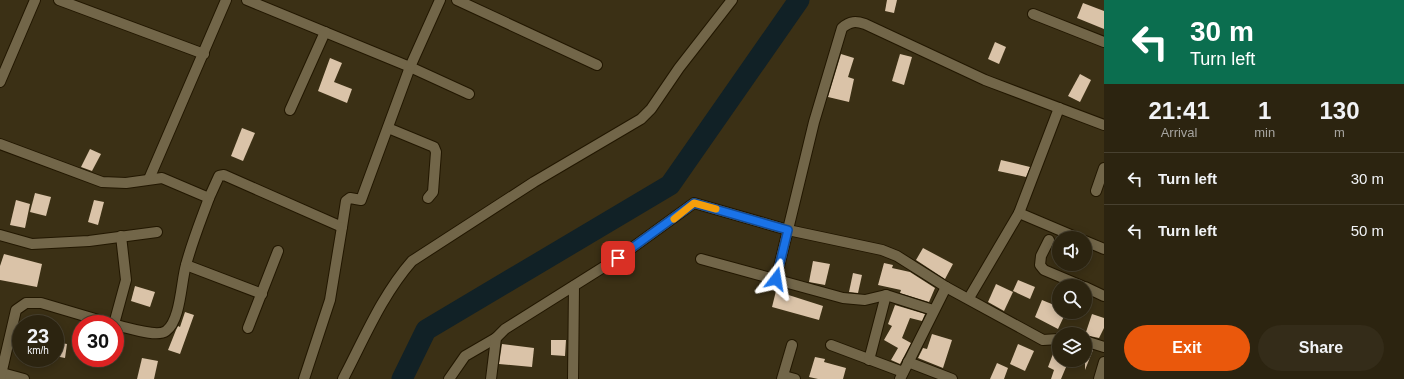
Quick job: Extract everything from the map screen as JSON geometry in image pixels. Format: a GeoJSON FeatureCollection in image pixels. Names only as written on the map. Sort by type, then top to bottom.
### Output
{"type":"FeatureCollection","features":[{"type":"Feature","properties":{"kind":"street"},"geometry":{"type":"LineString","coordinates":[[0,82],[3,62],[35,0]]}},
{"type":"Feature","properties":{"kind":"street"},"geometry":{"type":"LineString","coordinates":[[61,0],[204,54]]}},
{"type":"Feature","properties":{"kind":"street"},"geometry":{"type":"LineString","coordinates":[[148,179],[204,54],[226,0]]}},
{"type":"Feature","properties":{"kind":"street"},"geometry":{"type":"LineString","coordinates":[[247,0],[410,67],[469,94]]}},
{"type":"Feature","properties":{"kind":"street"},"geometry":{"type":"LineString","coordinates":[[304,379],[330,300],[346,201],[350,198],[361,200],[410,67],[440,0]]}},
{"type":"Feature","properties":{"kind":"street"},"geometry":{"type":"LineString","coordinates":[[457,0],[597,65]]}},
{"type":"Feature","properties":{"kind":"street"},"geometry":{"type":"LineString","coordinates":[[344,379],[388,293],[398,276],[412,261],[534,182],[641,119],[651,109],[679,68],[732,0]]}},
{"type":"Feature","properties":{"kind":"street"},"geometry":{"type":"LineString","coordinates":[[1033,14],[1104,42]]}},
{"type":"Feature","properties":{"kind":"street"},"geometry":{"type":"LineString","coordinates":[[776,279],[816,114],[842,28],[848,23],[857,22],[866,24],[985,80],[1104,125]]}},
{"type":"Feature","properties":{"kind":"street"},"geometry":{"type":"LineString","coordinates":[[290,110],[325,32]]}},
{"type":"Feature","properties":{"kind":"street"},"geometry":{"type":"LineString","coordinates":[[969,298],[1019,213],[1059,108]]}},
{"type":"Feature","properties":{"kind":"street"},"geometry":{"type":"LineString","coordinates":[[388,128],[434,147],[436,152],[433,192],[428,198]]}},
{"type":"Feature","properties":{"kind":"street"},"geometry":{"type":"LineString","coordinates":[[0,144],[102,182],[126,183],[162,178],[209,198]]}},
{"type":"Feature","properties":{"kind":"street"},"geometry":{"type":"LineString","coordinates":[[1096,191],[1104,168]]}},
{"type":"Feature","properties":{"kind":"street"},"geometry":{"type":"LineString","coordinates":[[124,326],[155,334],[165,332],[170,326],[179,304],[186,265],[209,198],[219,176],[224,175],[342,227]]}},
{"type":"Feature","properties":{"kind":"street"},"geometry":{"type":"LineString","coordinates":[[449,379],[466,356],[496,338],[510,324],[574,286],[647,239],[694,203],[788,230],[887,252],[897,256],[946,287],[969,298],[1043,340],[1052,339]]}},
{"type":"Feature","properties":{"kind":"street"},"geometry":{"type":"LineString","coordinates":[[1019,213],[1061,231]]}},
{"type":"Feature","properties":{"kind":"street"},"geometry":{"type":"LineString","coordinates":[[0,235],[32,244],[89,241],[157,232]]}},
{"type":"Feature","properties":{"kind":"street"},"geometry":{"type":"LineString","coordinates":[[116,315],[126,280],[121,236]]}},
{"type":"Feature","properties":{"kind":"street"},"geometry":{"type":"LineString","coordinates":[[1049,240],[1039,260],[1040,265],[1044,270],[1065,279]]}},
{"type":"Feature","properties":{"kind":"street"},"geometry":{"type":"LineString","coordinates":[[1092,244],[1104,249]]}},
{"type":"Feature","properties":{"kind":"street"},"geometry":{"type":"LineString","coordinates":[[248,328],[278,251]]}},
{"type":"Feature","properties":{"kind":"street"},"geometry":{"type":"LineString","coordinates":[[701,259],[843,298],[864,300],[886,296],[933,310]]}},
{"type":"Feature","properties":{"kind":"street"},"geometry":{"type":"LineString","coordinates":[[186,265],[262,294]]}},
{"type":"Feature","properties":{"kind":"street"},"geometry":{"type":"LineString","coordinates":[[573,379],[574,286]]}},
{"type":"Feature","properties":{"kind":"street"},"geometry":{"type":"LineString","coordinates":[[831,346],[869,360],[901,375],[946,287]]}},
{"type":"Feature","properties":{"kind":"street"},"geometry":{"type":"LineString","coordinates":[[1092,291],[1104,296]]}},
{"type":"Feature","properties":{"kind":"street"},"geometry":{"type":"LineString","coordinates":[[869,360],[886,296]]}},
{"type":"Feature","properties":{"kind":"street"},"geometry":{"type":"LineString","coordinates":[[24,379],[1,376],[16,310],[26,303],[41,303],[83,315]]}},
{"type":"Feature","properties":{"kind":"street"},"geometry":{"type":"LineString","coordinates":[[492,379],[496,338]]}},
{"type":"Feature","properties":{"kind":"street"},"geometry":{"type":"LineString","coordinates":[[1092,343],[1104,347]]}},
{"type":"Feature","properties":{"kind":"street"},"geometry":{"type":"LineString","coordinates":[[792,345],[783,378],[794,379]]}},
{"type":"Feature","properties":{"kind":"street"},"geometry":{"type":"LineString","coordinates":[[908,362],[952,379]]}},
{"type":"Feature","properties":{"kind":"street"},"geometry":{"type":"LineString","coordinates":[[1098,379],[1104,362]]}},
{"type":"Feature","properties":{"kind":"building"},"geometry":{"type":"Polygon","coordinates":[[[887,0],[897,0],[894,13],[885,11],[887,0]]]}},
{"type":"Feature","properties":{"kind":"building"},"geometry":{"type":"Polygon","coordinates":[[[1083,3],[1104,11],[1104,29],[1077,18],[1083,3]]]}},
{"type":"Feature","properties":{"kind":"building"},"geometry":{"type":"Polygon","coordinates":[[[995,42],[1006,47],[999,64],[988,59],[995,42]]]}},
{"type":"Feature","properties":{"kind":"building"},"geometry":{"type":"Polygon","coordinates":[[[841,54],[854,58],[848,77],[854,79],[849,102],[828,97],[841,54]]]}},
{"type":"Feature","properties":{"kind":"building"},"geometry":{"type":"Polygon","coordinates":[[[900,54],[912,57],[904,85],[892,81],[900,54]]]}},
{"type":"Feature","properties":{"kind":"building"},"geometry":{"type":"Polygon","coordinates":[[[330,58],[342,63],[334,82],[352,89],[347,103],[318,91],[330,58]]]}},
{"type":"Feature","properties":{"kind":"building"},"geometry":{"type":"Polygon","coordinates":[[[1080,74],[1091,80],[1080,102],[1068,96],[1080,74]]]}},
{"type":"Feature","properties":{"kind":"building"},"geometry":{"type":"Polygon","coordinates":[[[242,128],[255,133],[243,161],[231,156],[242,128]]]}},
{"type":"Feature","properties":{"kind":"building"},"geometry":{"type":"Polygon","coordinates":[[[90,149],[101,154],[92,171],[81,167],[90,149]]]}},
{"type":"Feature","properties":{"kind":"building"},"geometry":{"type":"Polygon","coordinates":[[[1001,160],[1030,167],[1026,177],[998,171],[1001,160]]]}},
{"type":"Feature","properties":{"kind":"building"},"geometry":{"type":"Polygon","coordinates":[[[35,193],[51,197],[46,216],[30,212],[35,193]]]}},
{"type":"Feature","properties":{"kind":"building"},"geometry":{"type":"Polygon","coordinates":[[[16,200],[30,204],[25,228],[10,225],[16,200]]]}},
{"type":"Feature","properties":{"kind":"building"},"geometry":{"type":"Polygon","coordinates":[[[94,200],[104,202],[98,225],[88,222],[94,200]]]}},
{"type":"Feature","properties":{"kind":"building"},"geometry":{"type":"Polygon","coordinates":[[[923,248],[953,264],[945,279],[916,260],[923,248]]]}},
{"type":"Feature","properties":{"kind":"building"},"geometry":{"type":"Polygon","coordinates":[[[4,254],[42,264],[37,287],[0,280],[0,266],[4,254]]]}},
{"type":"Feature","properties":{"kind":"building"},"geometry":{"type":"Polygon","coordinates":[[[813,261],[830,264],[825,285],[809,282],[813,261]]]}},
{"type":"Feature","properties":{"kind":"building"},"geometry":{"type":"Polygon","coordinates":[[[884,263],[893,265],[892,268],[910,272],[935,288],[929,302],[900,293],[901,290],[878,285],[884,263]]]}},
{"type":"Feature","properties":{"kind":"building"},"geometry":{"type":"Polygon","coordinates":[[[853,273],[862,275],[858,293],[849,292],[853,273]]]}},
{"type":"Feature","properties":{"kind":"building"},"geometry":{"type":"Polygon","coordinates":[[[1018,280],[1035,287],[1030,299],[1013,291],[1018,280]]]}},
{"type":"Feature","properties":{"kind":"building"},"geometry":{"type":"Polygon","coordinates":[[[996,284],[1013,292],[1004,311],[988,302],[996,284]]]}},
{"type":"Feature","properties":{"kind":"building"},"geometry":{"type":"Polygon","coordinates":[[[135,286],[155,292],[150,307],[131,301],[135,286]]]}},
{"type":"Feature","properties":{"kind":"building"},"geometry":{"type":"Polygon","coordinates":[[[776,291],[823,306],[819,320],[772,307],[776,291]]]}},
{"type":"Feature","properties":{"kind":"building"},"geometry":{"type":"Polygon","coordinates":[[[1042,300],[1052,304],[1052,319],[1063,319],[1059,327],[1054,327],[1035,317],[1042,300]]]}},
{"type":"Feature","properties":{"kind":"building"},"geometry":{"type":"Polygon","coordinates":[[[895,305],[925,314],[922,321],[910,318],[902,338],[911,343],[900,364],[891,360],[898,348],[884,340],[892,326],[888,324],[895,305]]]}},
{"type":"Feature","properties":{"kind":"building"},"geometry":{"type":"Polygon","coordinates":[[[185,312],[194,315],[180,354],[168,350],[178,326],[180,327],[185,312]]]}},
{"type":"Feature","properties":{"kind":"building"},"geometry":{"type":"Polygon","coordinates":[[[1092,314],[1104,318],[1104,328],[1099,338],[1092,336],[1092,327],[1088,327],[1090,319],[1092,319],[1092,314]]]}},
{"type":"Feature","properties":{"kind":"building"},"geometry":{"type":"Polygon","coordinates":[[[932,334],[952,340],[943,368],[918,358],[923,348],[927,349],[932,334]]]}},
{"type":"Feature","properties":{"kind":"building"},"geometry":{"type":"Polygon","coordinates":[[[551,340],[566,340],[565,356],[551,355],[551,340]]]}},
{"type":"Feature","properties":{"kind":"building"},"geometry":{"type":"Polygon","coordinates":[[[64,344],[67,344],[64,358],[64,344]]]}},
{"type":"Feature","properties":{"kind":"building"},"geometry":{"type":"Polygon","coordinates":[[[502,344],[534,348],[532,367],[499,364],[502,344]]]}},
{"type":"Feature","properties":{"kind":"building"},"geometry":{"type":"Polygon","coordinates":[[[1018,344],[1034,351],[1025,371],[1010,364],[1018,344]]]}},
{"type":"Feature","properties":{"kind":"building"},"geometry":{"type":"Polygon","coordinates":[[[1052,356],[1052,367],[1066,367],[1061,379],[1051,379],[1054,370],[1048,367],[1052,356]]]}},
{"type":"Feature","properties":{"kind":"building"},"geometry":{"type":"Polygon","coordinates":[[[815,357],[825,359],[824,362],[846,368],[843,379],[818,379],[809,377],[815,357]]]}},
{"type":"Feature","properties":{"kind":"building"},"geometry":{"type":"Polygon","coordinates":[[[142,358],[158,361],[154,379],[137,379],[142,358]]]}},
{"type":"Feature","properties":{"kind":"building"},"geometry":{"type":"Polygon","coordinates":[[[997,363],[1008,368],[1004,379],[990,379],[997,363]]]}},
{"type":"Feature","properties":{"kind":"waterway"},"geometry":{"type":"LineString","coordinates":[[402,379],[426,330],[670,185],[799,0]]}},
{"type":"Feature","properties":{"kind":"slow traffic"},"geometry":{"type":"LineString","coordinates":[[674,219],[694,203],[716,209]]}},
{"type":"Feature","properties":{"kind":"route"},"geometry":{"type":"LineString","coordinates":[[618,258],[647,239],[694,203],[788,230],[776,279]]}}]}
